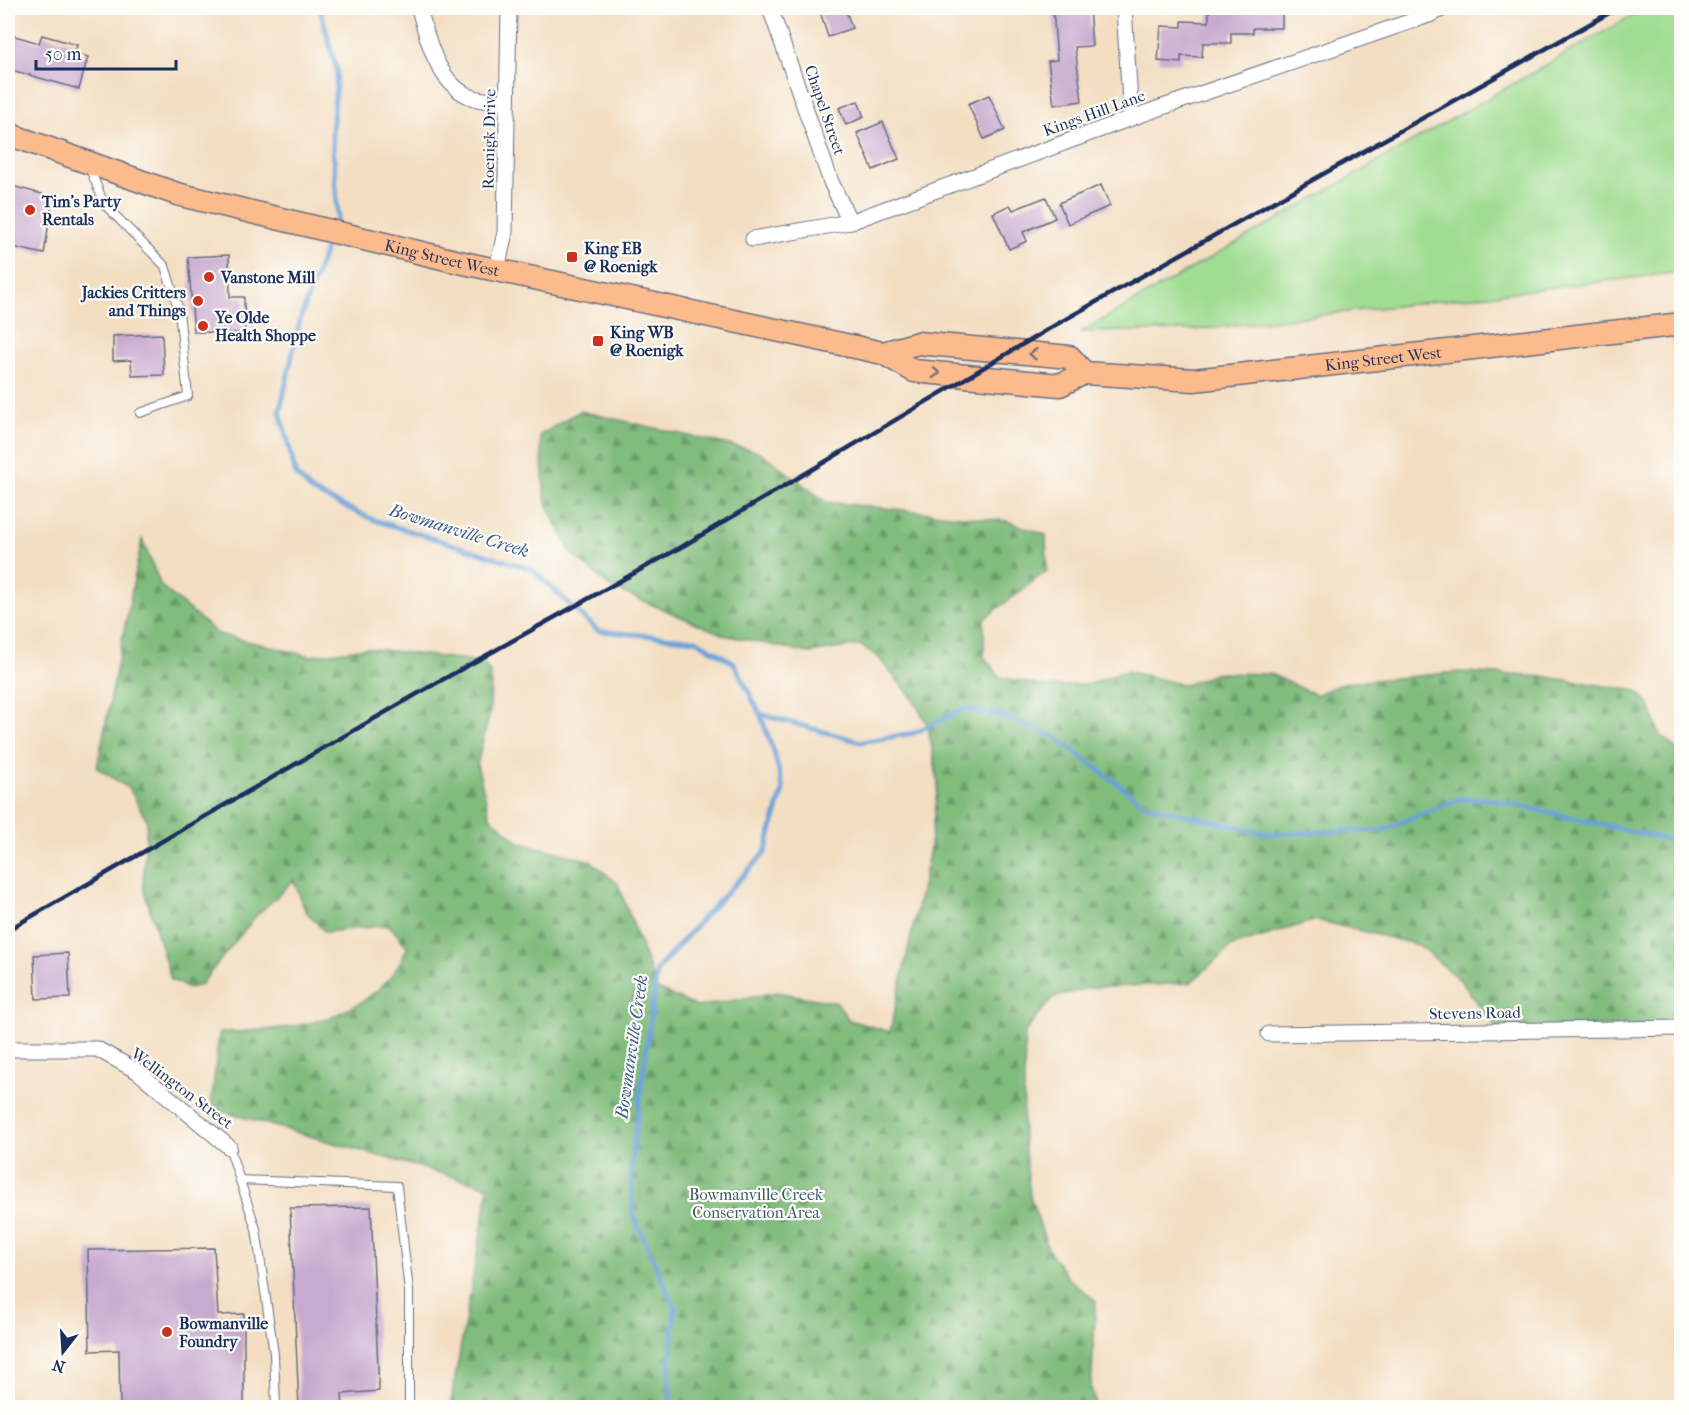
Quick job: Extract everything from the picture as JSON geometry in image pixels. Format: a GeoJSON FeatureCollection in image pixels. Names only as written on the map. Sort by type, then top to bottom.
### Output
{"type":"FeatureCollection","features":[{"type":"Feature","properties":{"kind":"main road","name":"King Street West"},"geometry":{"type":"LineString","coordinates":[[8,134],[177,194],[459,262],[883,353],[914,371],[1060,385],[1084,373],[1194,380],[1682,324]]}},
{"type":"Feature","properties":{"kind":"street"},"geometry":{"type":"LineString","coordinates":[[419,8],[439,66],[453,84],[472,98],[507,102]]}},
{"type":"Feature","properties":{"kind":"street","name":"Roenigk Drive"},"geometry":{"type":"LineString","coordinates":[[497,270],[505,232],[509,8]]}},
{"type":"Feature","properties":{"kind":"street","name":"Chapel Street"},"geometry":{"type":"LineString","coordinates":[[770,8],[831,182],[850,222]]}},
{"type":"Feature","properties":{"kind":"street"},"geometry":{"type":"LineString","coordinates":[[1124,8],[1131,118]]}},
{"type":"Feature","properties":{"kind":"street","name":"Kings Hill Lane"},"geometry":{"type":"LineString","coordinates":[[753,239],[850,222],[1131,118],[1430,15],[1444,8]]}},
{"type":"Feature","properties":{"kind":"street","name":"Stevens Road"},"geometry":{"type":"LineString","coordinates":[[1269,1034],[1682,1028]]}},
{"type":"Feature","properties":{"kind":"street","name":"Wellington Street"},"geometry":{"type":"LineString","coordinates":[[8,1049],[97,1049],[136,1071],[229,1147]]}},
{"type":"Feature","properties":{"kind":"lane"},"geometry":{"type":"LineString","coordinates":[[88,164],[104,204],[165,266],[179,311],[188,396],[140,413]]}},
{"type":"Feature","properties":{"kind":"lane"},"geometry":{"type":"LineString","coordinates":[[229,1147],[256,1229],[274,1354],[276,1407]]}},
{"type":"Feature","properties":{"kind":"lane"},"geometry":{"type":"LineString","coordinates":[[240,1180],[397,1186],[409,1291],[409,1407]]}},
{"type":"Feature","properties":{"kind":"green space"},"geometry":{"type":"Polygon","coordinates":[[[1645,8],[1681,8],[1681,272],[1195,330],[1081,332],[1645,8]]]}},
{"type":"Feature","properties":{"kind":"green space","name":"Bowmanville Creek Conservation Area"},"geometry":{"type":"Polygon","coordinates":[[[580,411],[760,452],[826,502],[1007,521],[1046,535],[1047,571],[984,619],[984,657],[1000,677],[1048,687],[1089,684],[1126,671],[1185,685],[1218,673],[1271,674],[1316,695],[1343,683],[1459,672],[1546,677],[1637,691],[1650,706],[1659,733],[1677,751],[1681,752],[1681,1024],[1498,1030],[1461,981],[1419,945],[1316,920],[1232,946],[1190,983],[1088,988],[1052,998],[1025,1032],[1023,1134],[1030,1196],[1048,1249],[1067,1277],[1096,1301],[1091,1388],[1096,1407],[450,1407],[489,1187],[211,1108],[219,1033],[265,1030],[310,1023],[352,1008],[389,979],[408,947],[389,925],[325,932],[305,910],[294,880],[255,917],[200,985],[189,988],[171,980],[143,886],[147,821],[129,788],[97,768],[142,539],[161,586],[218,634],[310,656],[366,648],[483,662],[491,674],[490,712],[477,765],[490,817],[519,842],[591,861],[618,884],[657,989],[697,1007],[777,992],[837,1003],[849,1020],[890,1032],[929,854],[938,783],[928,726],[911,696],[876,655],[860,645],[810,653],[724,635],[610,587],[570,552],[545,499],[540,435],[580,411]]]}},
{"type":"Feature","properties":{"kind":"building"},"geometry":{"type":"Polygon","coordinates":[[[819,8],[845,8],[852,28],[828,37],[819,8]]]}},
{"type":"Feature","properties":{"kind":"building"},"geometry":{"type":"Polygon","coordinates":[[[1053,8],[1089,8],[1092,46],[1075,47],[1082,101],[1054,105],[1048,61],[1057,60],[1053,8]]]}},
{"type":"Feature","properties":{"kind":"building"},"geometry":{"type":"Polygon","coordinates":[[[1282,8],[1282,28],[1253,28],[1253,33],[1231,33],[1231,43],[1203,43],[1202,57],[1181,56],[1181,63],[1158,61],[1161,26],[1182,27],[1182,21],[1209,22],[1209,9],[1282,8]]]}},
{"type":"Feature","properties":{"kind":"building"},"geometry":{"type":"Polygon","coordinates":[[[8,34],[39,43],[42,35],[77,45],[75,53],[88,57],[79,89],[8,69],[8,34]]]}},
{"type":"Feature","properties":{"kind":"building"},"geometry":{"type":"Polygon","coordinates":[[[989,95],[1005,130],[984,139],[968,104],[989,95]]]}},
{"type":"Feature","properties":{"kind":"building"},"geometry":{"type":"Polygon","coordinates":[[[858,101],[864,117],[846,125],[839,108],[858,101]]]}},
{"type":"Feature","properties":{"kind":"building"},"geometry":{"type":"Polygon","coordinates":[[[883,122],[899,159],[873,170],[857,133],[883,122]]]}},
{"type":"Feature","properties":{"kind":"building"},"geometry":{"type":"Polygon","coordinates":[[[1101,185],[1110,206],[1068,224],[1059,203],[1101,185]]]}},
{"type":"Feature","properties":{"kind":"building","name":"Tim's Party Rentals"},"geometry":{"type":"Polygon","coordinates":[[[12,186],[53,197],[44,254],[8,246],[12,186]]]}},
{"type":"Feature","properties":{"kind":"building"},"geometry":{"type":"Polygon","coordinates":[[[1046,197],[1055,218],[1023,232],[1027,241],[1009,249],[993,213],[1010,205],[1013,210],[1046,197]]]}},
{"type":"Feature","properties":{"kind":"building","name":"Vanstone Mill"},"geometry":{"type":"Polygon","coordinates":[[[229,255],[230,297],[244,297],[245,333],[194,332],[188,257],[229,255]]]}},
{"type":"Feature","properties":{"kind":"building"},"geometry":{"type":"Polygon","coordinates":[[[162,334],[164,375],[132,376],[131,360],[113,361],[113,336],[162,334]]]}},
{"type":"Feature","properties":{"kind":"building"},"geometry":{"type":"Polygon","coordinates":[[[68,953],[70,998],[36,999],[34,955],[68,953]]]}},
{"type":"Feature","properties":{"kind":"building"},"geometry":{"type":"Polygon","coordinates":[[[371,1207],[379,1391],[342,1394],[343,1407],[299,1407],[290,1208],[371,1207]]]}},
{"type":"Feature","properties":{"kind":"building","name":"Bowmanville Foundry"},"geometry":{"type":"Polygon","coordinates":[[[214,1248],[218,1315],[244,1314],[244,1407],[120,1407],[119,1350],[90,1351],[88,1250],[214,1248]]]}},
{"type":"Feature","properties":{"kind":"waterway","name":"Bowmanville Creek"},"geometry":{"type":"LineString","coordinates":[[320,8],[337,72],[332,133],[338,217],[334,227]]}},
{"type":"Feature","properties":{"kind":"waterway","name":"Bowmanville Creek"},"geometry":{"type":"LineString","coordinates":[[330,236],[300,320],[280,411],[296,475],[313,492],[374,520],[532,569],[598,631],[696,640],[734,663],[760,714],[774,752],[783,789],[765,853],[707,913],[657,970],[631,1165],[633,1214],[675,1308],[669,1375],[671,1408]]}},
{"type":"Feature","properties":{"kind":"waterway"},"geometry":{"type":"LineString","coordinates":[[760,714],[861,742],[914,733],[964,709],[1002,716],[1054,736],[1146,805],[1266,834],[1384,830],[1458,799],[1490,799],[1682,843]]}},
{"type":"Feature","properties":{"kind":"railway"},"geometry":{"type":"LineString","coordinates":[[8,930],[424,690],[683,546],[1057,324],[1618,8]]}},
{"type":"Feature","properties":{"kind":"place","name":"Tim's Party Rentals"},"geometry":{"type":"Point","coordinates":[30,210]}},
{"type":"Feature","properties":{"kind":"place","name":"King EB @ Roenigk"},"geometry":{"type":"Point","coordinates":[572,257]}},
{"type":"Feature","properties":{"kind":"place","name":"Vanstone Mill"},"geometry":{"type":"Point","coordinates":[209,277]}},
{"type":"Feature","properties":{"kind":"place","name":"Jackies Critters and Things"},"geometry":{"type":"Point","coordinates":[198,301]}},
{"type":"Feature","properties":{"kind":"place","name":"Ye Olde Health Shoppe"},"geometry":{"type":"Point","coordinates":[203,326]}},
{"type":"Feature","properties":{"kind":"place","name":"King WB @ Roenigk"},"geometry":{"type":"Point","coordinates":[598,341]}},
{"type":"Feature","properties":{"kind":"place","name":"Bowmanville Foundry"},"geometry":{"type":"Point","coordinates":[167,1332]}}]}
